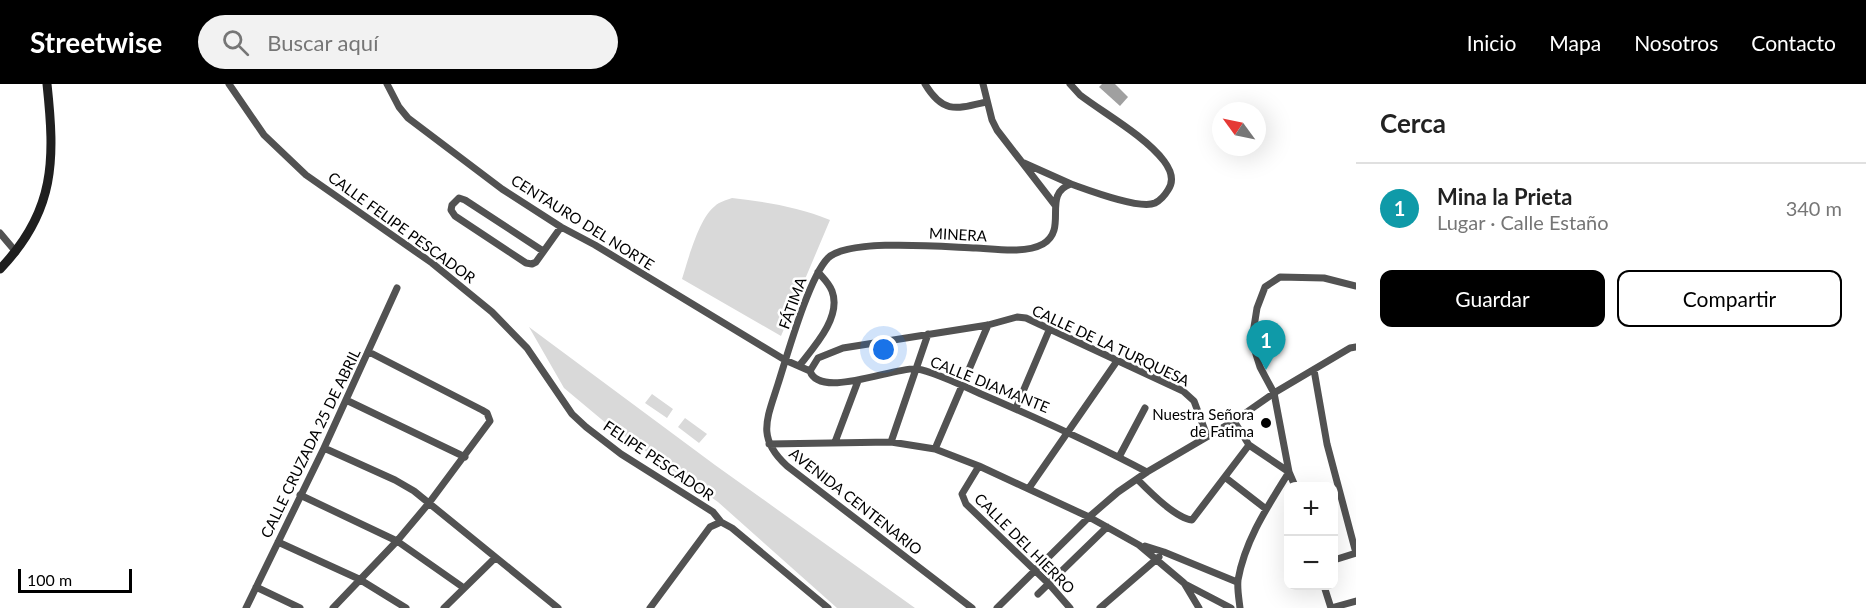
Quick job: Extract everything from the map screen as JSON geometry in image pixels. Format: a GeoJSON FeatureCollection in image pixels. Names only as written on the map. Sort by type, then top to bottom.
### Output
{"type":"FeatureCollection","features":[{"type":"Feature","properties":{"kind":"main road"},"geometry":{"type":"LineString","coordinates":[[0,269],[16,252],[35,221],[44,200],[52,157],[47,84]]}},
{"type":"Feature","properties":{"kind":"street","name":"CALLE FELIPE PESCADOR"},"geometry":{"type":"LineString","coordinates":[[229,84],[264,135],[306,175],[432,263],[492,312],[527,348],[558,394]]}},
{"type":"Feature","properties":{"kind":"street","name":"CENTAURO DEL NORTE"},"geometry":{"type":"LineString","coordinates":[[387,84],[399,107],[408,118],[502,189],[561,227],[595,245],[785,360]]}},
{"type":"Feature","properties":{"kind":"street"},"geometry":{"type":"LineString","coordinates":[[925,84],[935,99],[950,108],[986,102]]}},
{"type":"Feature","properties":{"kind":"street"},"geometry":{"type":"LineString","coordinates":[[983,84],[986,102],[997,130],[1055,205]]}},
{"type":"Feature","properties":{"kind":"street"},"geometry":{"type":"LineString","coordinates":[[1023,163],[1106,196],[1148,205],[1161,199],[1171,186],[1172,179],[1169,169],[1158,154],[1080,95],[1070,84]]}},
{"type":"Feature","properties":{"kind":"street"},"geometry":{"type":"LineString","coordinates":[[1055,205],[1059,191],[1071,184]]}},
{"type":"Feature","properties":{"kind":"street"},"geometry":{"type":"LineString","coordinates":[[543,251],[465,200],[459,198],[452,205],[451,210],[455,216],[532,264],[536,262],[561,227]]}},
{"type":"Feature","properties":{"kind":"street","name":"MINERA"},"geometry":{"type":"LineString","coordinates":[[829,257],[851,248],[923,245],[1018,250],[1043,244],[1055,231],[1057,223],[1055,205]]}},
{"type":"Feature","properties":{"kind":"street"},"geometry":{"type":"LineString","coordinates":[[0,233],[16,252]]}},
{"type":"Feature","properties":{"kind":"street","name":"FÁTIMA"},"geometry":{"type":"LineString","coordinates":[[785,360],[818,272],[829,257]]}},
{"type":"Feature","properties":{"kind":"street"},"geometry":{"type":"LineString","coordinates":[[799,366],[823,334],[834,308],[833,293],[818,272]]}},
{"type":"Feature","properties":{"kind":"street"},"geometry":{"type":"LineString","coordinates":[[1293,482],[1289,472],[1274,393],[1260,367],[1253,333],[1257,308],[1265,287],[1280,277],[1324,278],[1356,286]]}},
{"type":"Feature","properties":{"kind":"street","name":"CALLE CRUZADA 25 DE ABRIL"},"geometry":{"type":"LineString","coordinates":[[246,608],[324,448],[397,288]]}},
{"type":"Feature","properties":{"kind":"street","name":"CALLE DE LA TURQUESA"},"geometry":{"type":"LineString","coordinates":[[810,371],[818,358],[834,350],[988,325],[1017,317],[1032,320],[1050,328],[1183,391],[1194,401],[1207,436]]}},
{"type":"Feature","properties":{"kind":"street"},"geometry":{"type":"LineString","coordinates":[[934,449],[988,325]]}},
{"type":"Feature","properties":{"kind":"street"},"geometry":{"type":"LineString","coordinates":[[1016,408],[1050,328]]}},
{"type":"Feature","properties":{"kind":"street"},"geometry":{"type":"LineString","coordinates":[[891,442],[928,334]]}},
{"type":"Feature","properties":{"kind":"street"},"geometry":{"type":"LineString","coordinates":[[997,608],[1089,517],[1137,478],[1234,421],[1274,393],[1350,348],[1356,347]]}},
{"type":"Feature","properties":{"kind":"street"},"geometry":{"type":"LineString","coordinates":[[333,608],[397,541],[429,503],[490,421],[487,413],[482,410],[369,352]]}},
{"type":"Feature","properties":{"kind":"street","name":"CALLE DIAMANTE"},"geometry":{"type":"LineString","coordinates":[[785,360],[810,371],[811,376],[820,381],[858,381],[916,369],[1016,408],[1147,472]]}},
{"type":"Feature","properties":{"kind":"street","name":"AVENIDA CENTENARIO"},"geometry":{"type":"LineString","coordinates":[[785,360],[766,422],[766,434],[774,455],[972,608]]}},
{"type":"Feature","properties":{"kind":"street"},"geometry":{"type":"LineString","coordinates":[[1029,488],[1117,361]]}},
{"type":"Feature","properties":{"kind":"street"},"geometry":{"type":"LineString","coordinates":[[1314,370],[1327,444],[1338,482]]}},
{"type":"Feature","properties":{"kind":"street"},"geometry":{"type":"LineString","coordinates":[[835,442],[858,381]]}},
{"type":"Feature","properties":{"kind":"street","name":"FELIPE PESCADOR"},"geometry":{"type":"LineString","coordinates":[[558,394],[572,414],[586,427],[621,454],[713,512],[720,522],[732,528],[828,608]]}},
{"type":"Feature","properties":{"kind":"street"},"geometry":{"type":"LineString","coordinates":[[346,400],[465,457]]}},
{"type":"Feature","properties":{"kind":"street"},"geometry":{"type":"LineString","coordinates":[[1119,458],[1145,408]]}},
{"type":"Feature","properties":{"kind":"street"},"geometry":{"type":"LineString","coordinates":[[1234,421],[1249,445],[1289,472]]}},
{"type":"Feature","properties":{"kind":"street"},"geometry":{"type":"LineString","coordinates":[[769,444],[891,442],[934,449],[1029,488],[1107,526],[1139,545],[1184,583],[1231,608]]}},
{"type":"Feature","properties":{"kind":"street"},"geometry":{"type":"LineString","coordinates":[[1137,478],[1154,496],[1184,519],[1194,519],[1249,445]]}},
{"type":"Feature","properties":{"kind":"street"},"geometry":{"type":"LineString","coordinates":[[324,448],[395,480],[429,503],[558,608]]}},
{"type":"Feature","properties":{"kind":"street","name":"CALLE DEL HIERRO"},"geometry":{"type":"LineString","coordinates":[[979,466],[964,489],[962,499],[1049,584],[1070,608]]}},
{"type":"Feature","properties":{"kind":"street"},"geometry":{"type":"LineString","coordinates":[[1240,608],[1238,582],[1249,544],[1266,509],[1289,472]]}},
{"type":"Feature","properties":{"kind":"street"},"geometry":{"type":"LineString","coordinates":[[1226,478],[1266,509]]}},
{"type":"Feature","properties":{"kind":"street"},"geometry":{"type":"LineString","coordinates":[[1338,483],[1356,553],[1338,559]]}},
{"type":"Feature","properties":{"kind":"street"},"geometry":{"type":"LineString","coordinates":[[300,495],[397,541],[464,588]]}},
{"type":"Feature","properties":{"kind":"street"},"geometry":{"type":"LineString","coordinates":[[650,608],[710,527],[720,522]]}},
{"type":"Feature","properties":{"kind":"street"},"geometry":{"type":"LineString","coordinates":[[1038,594],[1107,526]]}},
{"type":"Feature","properties":{"kind":"street"},"geometry":{"type":"LineString","coordinates":[[278,542],[359,579],[406,608]]}},
{"type":"Feature","properties":{"kind":"street"},"geometry":{"type":"LineString","coordinates":[[1139,545],[1164,552],[1238,582]]}},
{"type":"Feature","properties":{"kind":"street"},"geometry":{"type":"LineString","coordinates":[[1100,608],[1164,552]]}},
{"type":"Feature","properties":{"kind":"street"},"geometry":{"type":"LineString","coordinates":[[444,608],[495,558]]}},
{"type":"Feature","properties":{"kind":"street"},"geometry":{"type":"LineString","coordinates":[[1184,583],[1200,608]]}},
{"type":"Feature","properties":{"kind":"street"},"geometry":{"type":"LineString","coordinates":[[256,587],[300,608]]}},
{"type":"Feature","properties":{"kind":"street"},"geometry":{"type":"LineString","coordinates":[[1326,590],[1331,608],[1356,601]]}},
{"type":"Feature","properties":{"kind":"shaded area"},"geometry":{"type":"Polygon","coordinates":[[[1102,84],[1115,84],[1128,97],[1120,106],[1099,87],[1102,84]]]}},
{"type":"Feature","properties":{"kind":"shaded area"},"geometry":{"type":"Polygon","coordinates":[[[732,198],[782,206],[830,220],[781,336],[682,279],[704,220],[717,205],[732,198]]]}},
{"type":"Feature","properties":{"kind":"shaded area"},"geometry":{"type":"Polygon","coordinates":[[[529,327],[715,465],[915,608],[837,608],[718,502],[607,424],[564,388],[529,327]]]}},
{"type":"Feature","properties":{"kind":"shaded area"},"geometry":{"type":"Polygon","coordinates":[[[652,394],[673,409],[667,418],[645,403],[652,394]]]}},
{"type":"Feature","properties":{"kind":"shaded area"},"geometry":{"type":"Polygon","coordinates":[[[685,418],[707,434],[699,443],[678,427],[685,418]]]}},
{"type":"Feature","properties":{"kind":"place","name":"Mina la Prieta"},"geometry":{"type":"Point","coordinates":[1266,370]}},
{"type":"Feature","properties":{"kind":"place","name":"Nuestra Señora de Fatima"},"geometry":{"type":"Point","coordinates":[1266,423]}}]}
